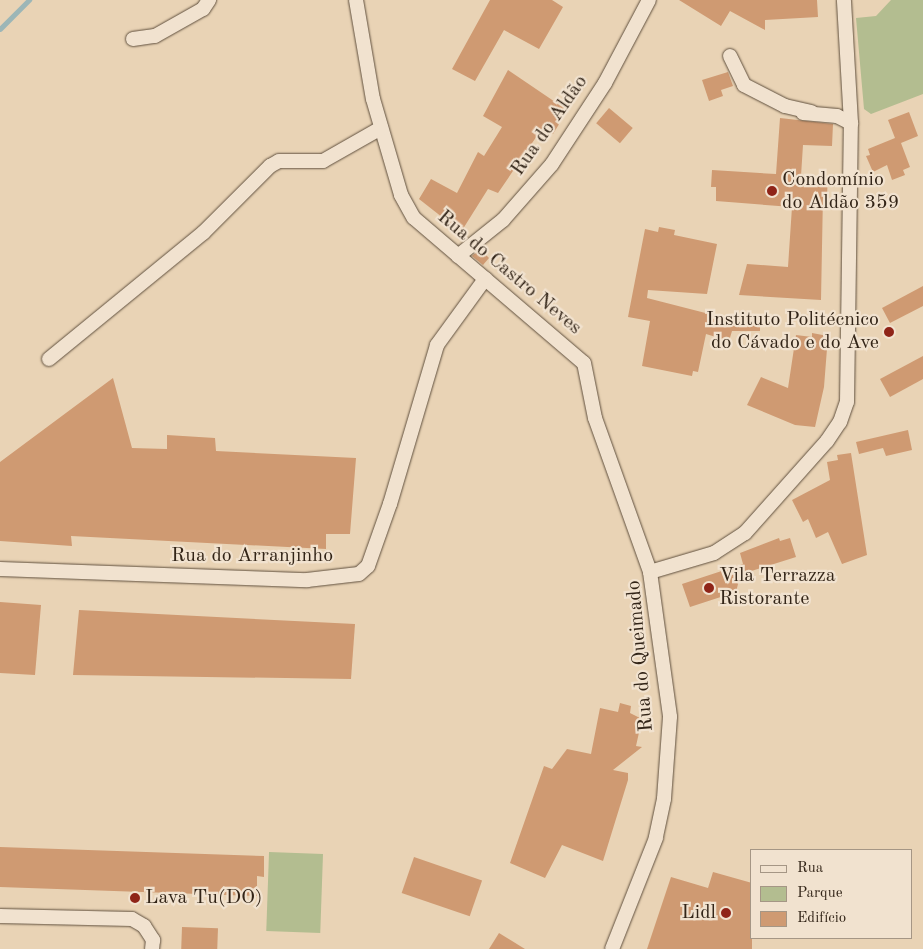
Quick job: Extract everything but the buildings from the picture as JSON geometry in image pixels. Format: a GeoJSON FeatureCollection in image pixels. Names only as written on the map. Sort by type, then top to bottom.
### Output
{"type":"FeatureCollection","features":[{"type":"Feature","properties":{"kind":"street"},"geometry":{"type":"LineString","coordinates":[[133,38],[155,36],[203,9],[209,0]]}},
{"type":"Feature","properties":{"kind":"street","name":"Rua do Castro Neves"},"geometry":{"type":"LineString","coordinates":[[356,0],[363,51],[381,128],[401,195],[414,218],[584,363],[595,418],[650,572]]}},
{"type":"Feature","properties":{"kind":"street","name":"Rua do Aldão"},"geometry":{"type":"LineString","coordinates":[[458,256],[504,220],[552,164],[604,83],[649,0]]}},
{"type":"Feature","properties":{"kind":"street","name":"Rua do Queimado"},"geometry":{"type":"LineString","coordinates":[[612,949],[643,875],[664,799],[670,717],[650,572],[714,553],[738,538],[840,422],[847,402],[851,123],[844,0]]}},
{"type":"Feature","properties":{"kind":"street"},"geometry":{"type":"LineString","coordinates":[[730,56],[744,85],[785,106],[851,123]]}},
{"type":"Feature","properties":{"kind":"street"},"geometry":{"type":"LineString","coordinates":[[790,113],[811,112]]}},
{"type":"Feature","properties":{"kind":"street"},"geometry":{"type":"LineString","coordinates":[[49,359],[115,301],[203,233],[270,166],[279,161],[323,161],[381,128]]}},
{"type":"Feature","properties":{"kind":"street","name":"Rua do Arranjinho"},"geometry":{"type":"LineString","coordinates":[[0,569],[307,580],[359,574],[368,566],[390,504],[437,345],[485,279]]}},
{"type":"Feature","properties":{"kind":"street"},"geometry":{"type":"LineString","coordinates":[[0,916],[132,919],[144,926],[153,940],[152,949]]}},
{"type":"Feature","properties":{"kind":"green space"},"geometry":{"type":"Polygon","coordinates":[[[891,0],[923,0],[923,94],[871,114],[864,109],[856,18],[876,16],[891,0]]]}},
{"type":"Feature","properties":{"kind":"green space"},"geometry":{"type":"Polygon","coordinates":[[[269,852],[323,854],[320,933],[266,931],[269,852]]]}},
{"type":"Feature","properties":{"kind":"waterway"},"geometry":{"type":"LineString","coordinates":[[0,29],[29,0]]}},
{"type":"Feature","properties":{"kind":"place","name":"Condomínio do Aldão 359"},"geometry":{"type":"Point","coordinates":[772,191]}},
{"type":"Feature","properties":{"kind":"place","name":"Instituto Politécnico do Cávado e do Ave"},"geometry":{"type":"Point","coordinates":[889,332]}},
{"type":"Feature","properties":{"kind":"place","name":"Vila Terrazza Ristorante"},"geometry":{"type":"Point","coordinates":[709,588]}},
{"type":"Feature","properties":{"kind":"place","name":"Lava Tu(DO)"},"geometry":{"type":"Point","coordinates":[135,898]}},
{"type":"Feature","properties":{"kind":"place","name":"Lidl"},"geometry":{"type":"Point","coordinates":[726,913]}}]}
